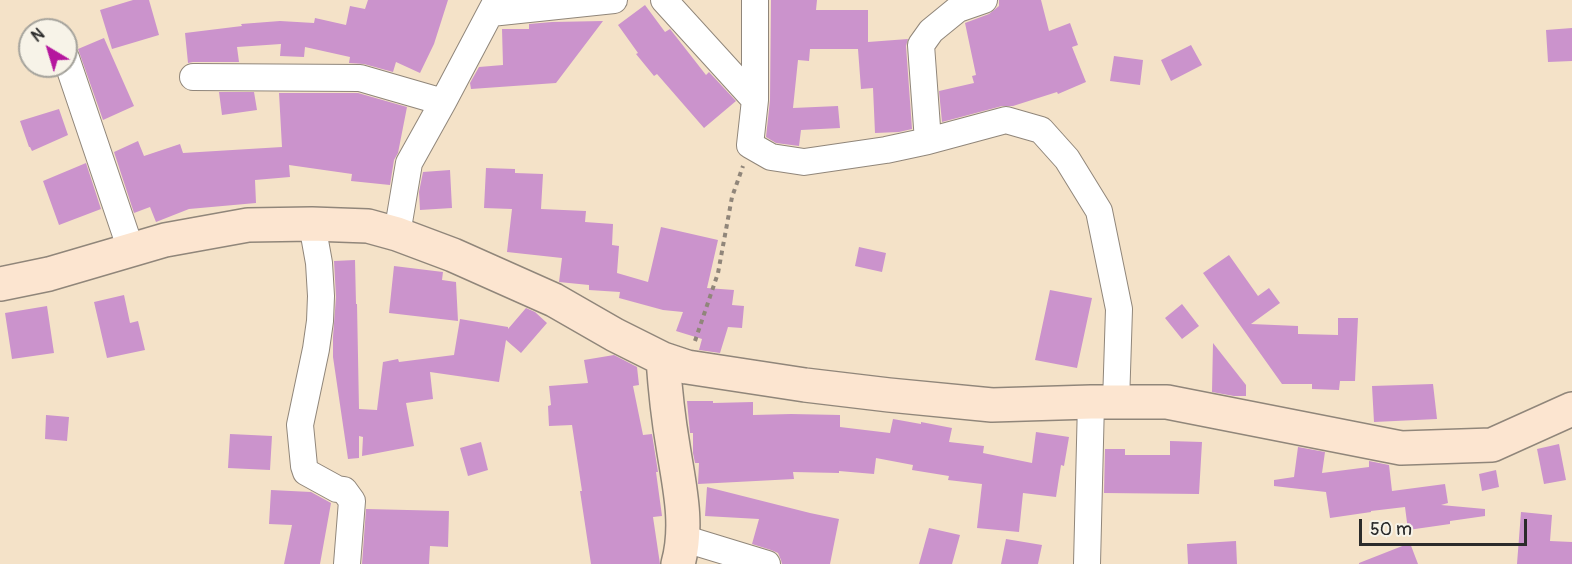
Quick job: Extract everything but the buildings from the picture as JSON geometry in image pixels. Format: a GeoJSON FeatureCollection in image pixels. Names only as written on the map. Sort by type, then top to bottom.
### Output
{"type":"FeatureCollection","features":[{"type":"Feature","properties":{"kind":"street"},"geometry":{"type":"LineString","coordinates":[[397,234],[409,163],[494,6],[614,0]]}},
{"type":"Feature","properties":{"kind":"street"},"geometry":{"type":"LineString","coordinates":[[664,0],[755,100]]}},
{"type":"Feature","properties":{"kind":"street"},"geometry":{"type":"LineString","coordinates":[[755,0],[755,100],[750,145],[771,157],[804,162],[886,150],[1006,120],[1041,130],[1067,159],[1099,211],[1119,309],[1103,402],[1087,564]]}},
{"type":"Feature","properties":{"kind":"street"},"geometry":{"type":"LineString","coordinates":[[928,141],[921,45],[931,31],[958,9],[984,0]]}},
{"type":"Feature","properties":{"kind":"street"},"geometry":{"type":"LineString","coordinates":[[193,77],[360,78],[443,102]]}},
{"type":"Feature","properties":{"kind":"street"},"geometry":{"type":"LineString","coordinates":[[73,78],[131,250]]}},
{"type":"Feature","properties":{"kind":"street"},"geometry":{"type":"LineString","coordinates":[[312,224],[321,296],[316,349],[300,425],[304,466],[306,472],[337,489],[344,490],[352,501],[347,564]]}},
{"type":"Feature","properties":{"kind":"street"},"geometry":{"type":"LineString","coordinates":[[0,284],[49,274],[165,240],[248,225],[368,226],[453,255],[554,300],[615,335],[675,363],[805,385],[992,405],[1167,402],[1401,448],[1492,445],[1572,409]]}},
{"type":"Feature","properties":{"kind":"street"},"geometry":{"type":"LineString","coordinates":[[675,363],[665,394],[684,511],[680,551],[767,564]]}},
{"type":"Feature","properties":{"kind":"path"},"geometry":{"type":"LineString","coordinates":[[675,363],[718,273],[732,197],[750,145]]}}]}
